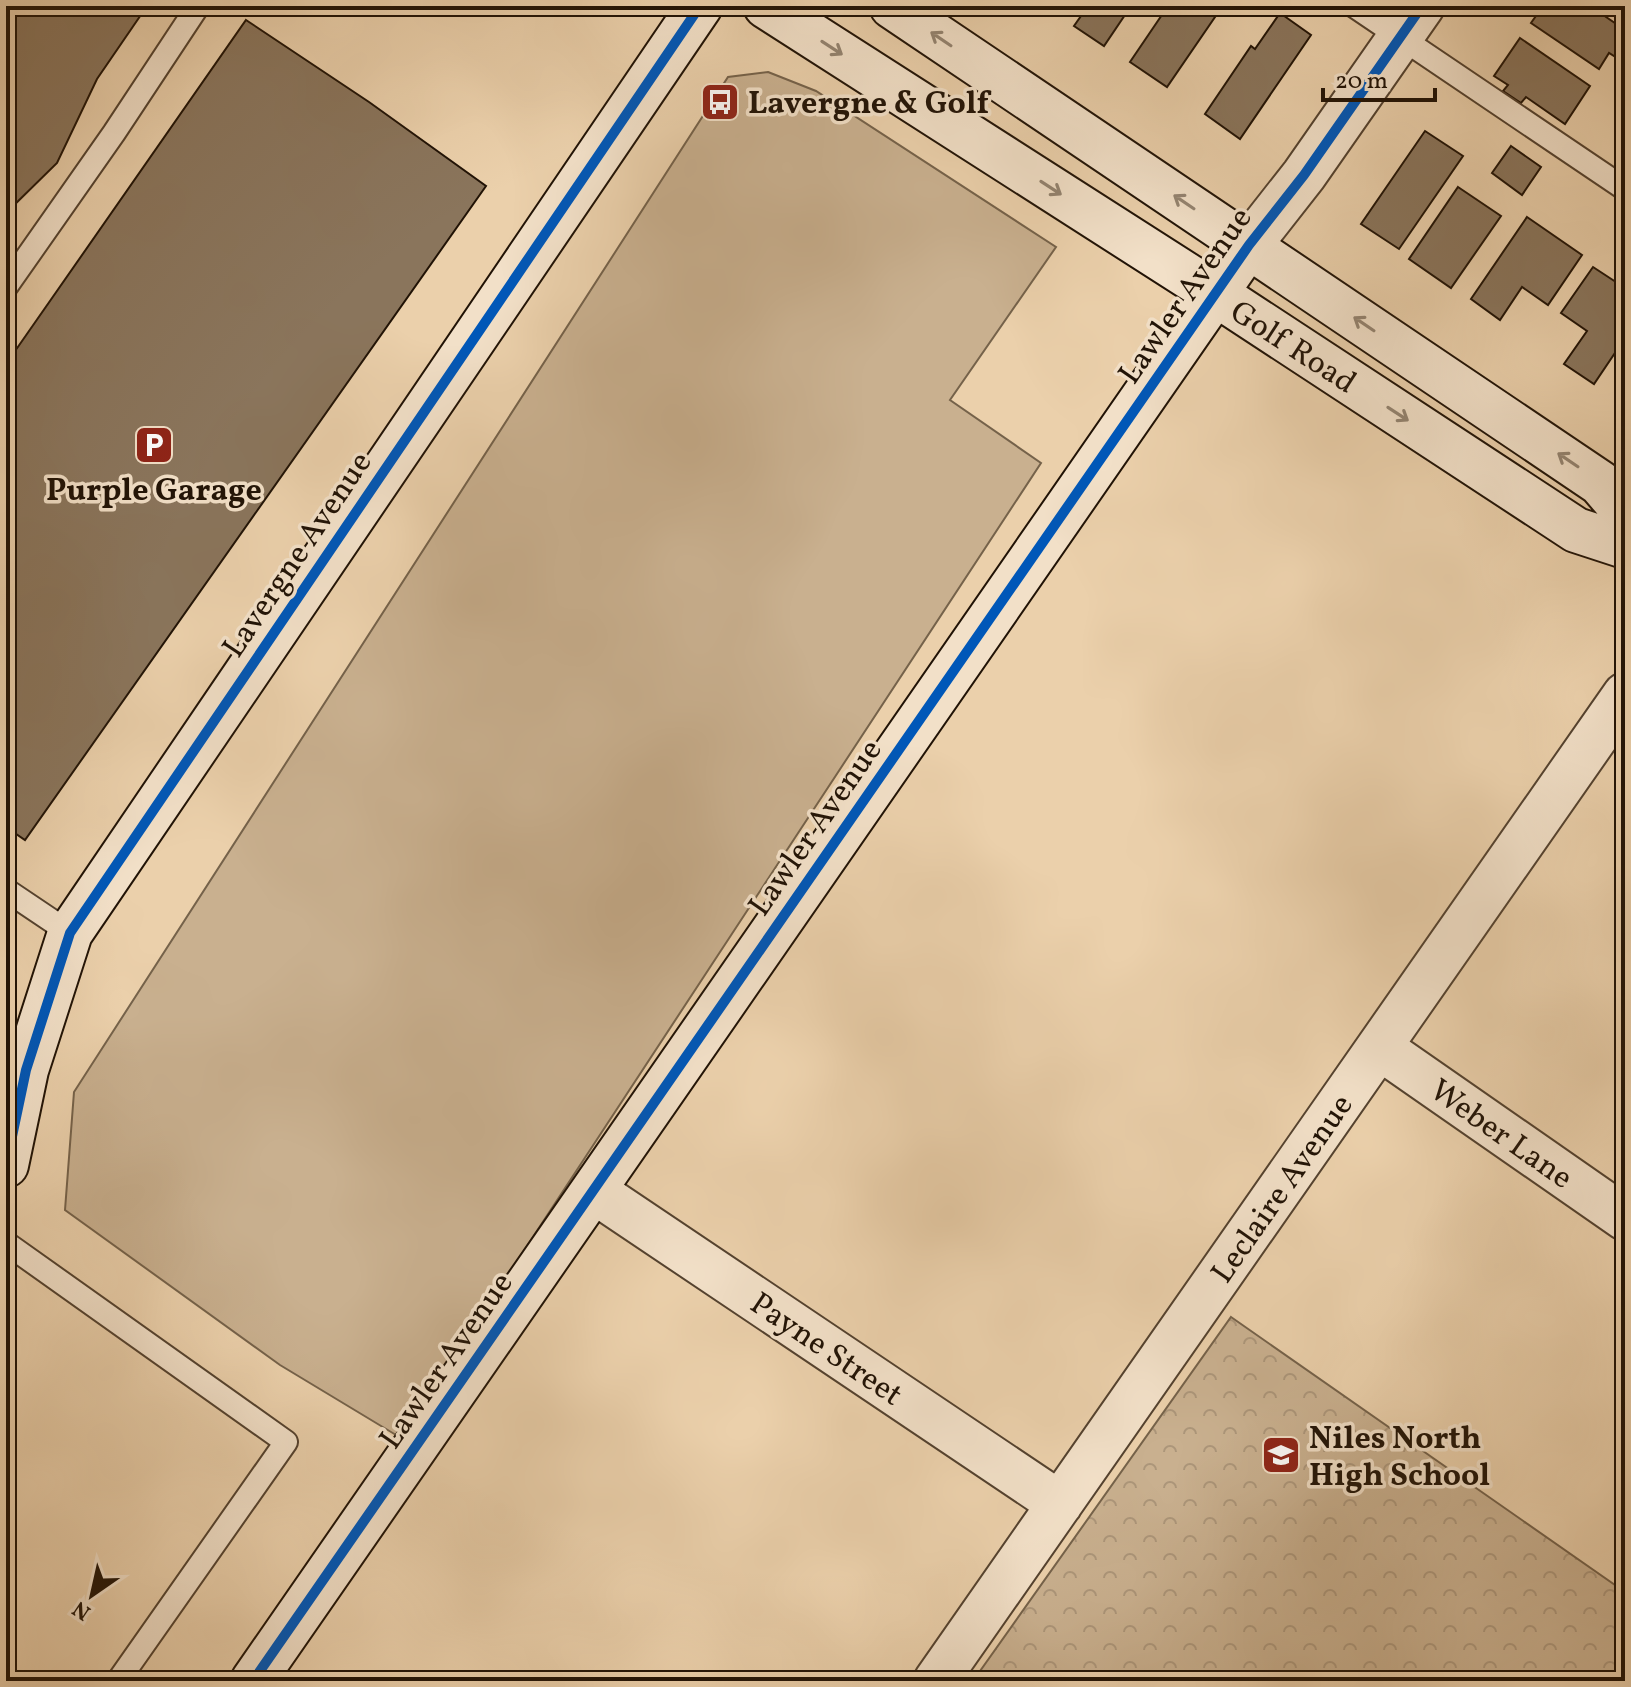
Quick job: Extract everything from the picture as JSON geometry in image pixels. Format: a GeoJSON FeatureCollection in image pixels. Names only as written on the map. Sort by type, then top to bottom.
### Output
{"type":"FeatureCollection","features":[{"type":"Feature","properties":{"kind":"street","name":"Lavergne Avenue"},"geometry":{"type":"LineString","coordinates":[[6,1165],[26,1070],[70,933],[700,6]]}},
{"type":"Feature","properties":{"kind":"street","name":"Golf Road"},"geometry":{"type":"LineString","coordinates":[[766,6],[1216,294],[1576,530],[1625,546]]}},
{"type":"Feature","properties":{"kind":"street","name":"Golf Road"},"geometry":{"type":"LineString","coordinates":[[892,6],[1600,483],[1625,512]]}},
{"type":"Feature","properties":{"kind":"street","name":"Lawler Avenue"},"geometry":{"type":"LineString","coordinates":[[253,1681],[1249,245],[1304,175],[1411,22]]}},
{"type":"Feature","properties":{"kind":"street","name":"Leclaire Avenue"},"geometry":{"type":"LineString","coordinates":[[936,1681],[1625,695]]}},
{"type":"Feature","properties":{"kind":"street","name":"Weber Lane"},"geometry":{"type":"LineString","coordinates":[[1379,1047],[1625,1218]]}},
{"type":"Feature","properties":{"kind":"street","name":"Payne Street"},"geometry":{"type":"LineString","coordinates":[[594,1191],[1060,1504]]}},
{"type":"Feature","properties":{"kind":"lane"},"geometry":{"type":"LineString","coordinates":[[6,287],[198,6]]}},
{"type":"Feature","properties":{"kind":"lane"},"geometry":{"type":"LineString","coordinates":[[1354,6],[1411,22],[1625,189]]}},
{"type":"Feature","properties":{"kind":"lane"},"geometry":{"type":"LineString","coordinates":[[6,890],[70,933]]}},
{"type":"Feature","properties":{"kind":"lane"},"geometry":{"type":"LineString","coordinates":[[6,1243],[286,1442],[118,1681]]}},
{"type":"Feature","properties":{"kind":"green space"},"geometry":{"type":"Polygon","coordinates":[[[768,72],[816,91],[1056,247],[950,400],[1041,463],[401,1438],[280,1365],[65,1210],[74,1092],[728,77],[768,72]]]}},
{"type":"Feature","properties":{"kind":"green space","name":"Niles North High School"},"geometry":{"type":"Polygon","coordinates":[[[1231,1317],[1625,1592],[1625,1681],[973,1681],[1231,1317]]]}},
{"type":"Feature","properties":{"kind":"building"},"geometry":{"type":"Polygon","coordinates":[[[6,6],[147,6],[97,79],[57,163],[6,213],[6,6]]]}},
{"type":"Feature","properties":{"kind":"building"},"geometry":{"type":"Polygon","coordinates":[[[1088,6],[1131,6],[1104,46],[1074,26],[1088,6]]]}},
{"type":"Feature","properties":{"kind":"building"},"geometry":{"type":"Polygon","coordinates":[[[1168,6],[1198,6],[1215,17],[1167,87],[1130,62],[1168,6]]]}},
{"type":"Feature","properties":{"kind":"building"},"geometry":{"type":"Polygon","coordinates":[[[1543,6],[1590,6],[1625,30],[1625,63],[1609,53],[1599,69],[1531,23],[1543,6]]]}},
{"type":"Feature","properties":{"kind":"building"},"geometry":{"type":"Polygon","coordinates":[[[1280,13],[1311,35],[1240,139],[1205,114],[1251,46],[1255,49],[1280,13]]]}},
{"type":"Feature","properties":{"kind":"building","name":"Purple Garage"},"geometry":{"type":"Polygon","coordinates":[[[246,20],[369,102],[486,186],[25,840],[6,827],[6,364],[246,20]]]}},
{"type":"Feature","properties":{"kind":"building"},"geometry":{"type":"Polygon","coordinates":[[[1520,38],[1590,86],[1565,124],[1526,97],[1521,103],[1503,91],[1508,85],[1494,76],[1520,38]]]}},
{"type":"Feature","properties":{"kind":"building"},"geometry":{"type":"Polygon","coordinates":[[[1425,131],[1463,156],[1399,249],[1361,224],[1425,131]]]}},
{"type":"Feature","properties":{"kind":"building"},"geometry":{"type":"Polygon","coordinates":[[[1511,146],[1541,167],[1522,195],[1492,173],[1511,146]]]}},
{"type":"Feature","properties":{"kind":"building"},"geometry":{"type":"Polygon","coordinates":[[[1458,187],[1501,216],[1451,288],[1409,259],[1458,187]]]}},
{"type":"Feature","properties":{"kind":"building"},"geometry":{"type":"Polygon","coordinates":[[[1527,217],[1582,255],[1548,305],[1522,287],[1500,320],[1471,299],[1527,217]]]}},
{"type":"Feature","properties":{"kind":"building"},"geometry":{"type":"Polygon","coordinates":[[[1593,267],[1625,288],[1625,338],[1594,384],[1564,364],[1587,331],[1561,313],[1593,267]]]}},
{"type":"Feature","properties":{"kind":"cycle path"},"geometry":{"type":"LineString","coordinates":[[6,1165],[26,1070],[70,933],[700,6]]}},
{"type":"Feature","properties":{"kind":"cycle path"},"geometry":{"type":"LineString","coordinates":[[253,1681],[1249,245],[1304,175],[1422,6]]}},
{"type":"Feature","properties":{"kind":"place","name":"Lavergne & Golf"},"geometry":{"type":"Point","coordinates":[720,102]}},
{"type":"Feature","properties":{"kind":"place","name":"Purple Garage"},"geometry":{"type":"Point","coordinates":[154,445]}},
{"type":"Feature","properties":{"kind":"place","name":"Niles North High School"},"geometry":{"type":"Point","coordinates":[1281,1455]}}]}
